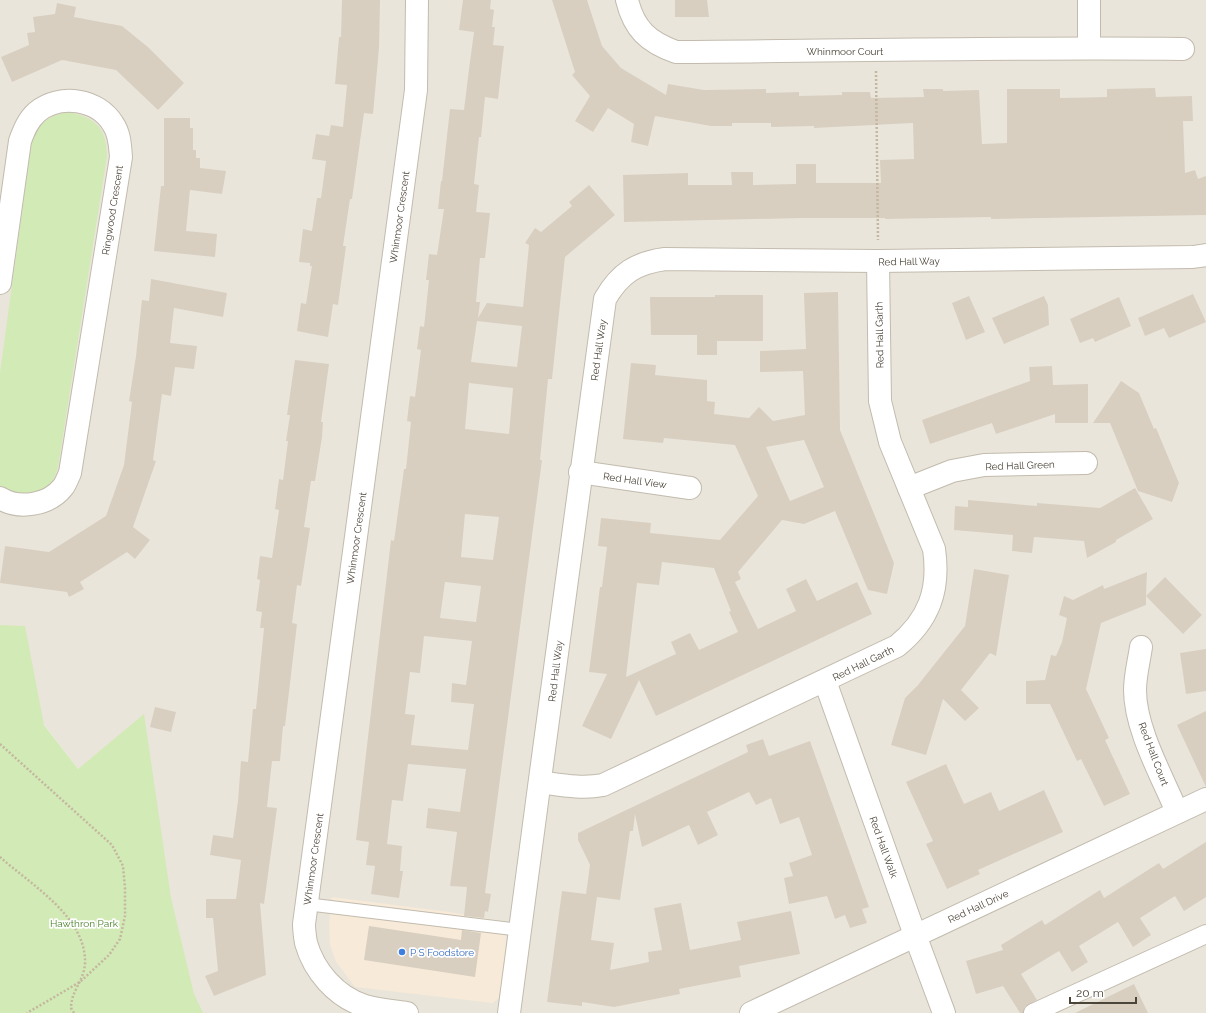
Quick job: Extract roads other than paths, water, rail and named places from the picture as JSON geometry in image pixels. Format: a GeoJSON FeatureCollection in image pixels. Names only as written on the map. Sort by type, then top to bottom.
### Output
{"type":"FeatureCollection","features":[{"type":"Feature","properties":{"kind":"street","name":"Whinmoor Crescent"},"geometry":{"type":"LineString","coordinates":[[408,1013],[365,1006],[349,999],[330,984],[322,975],[312,959],[306,942],[304,924],[416,90],[417,0]]}},
{"type":"Feature","properties":{"kind":"street","name":"Whinmoor Court"},"geometry":{"type":"LineString","coordinates":[[627,0],[630,12],[638,26],[648,37],[661,46],[676,52],[1089,48],[1183,49]]}},
{"type":"Feature","properties":{"kind":"street"},"geometry":{"type":"LineString","coordinates":[[1089,0],[1089,48]]}},
{"type":"Feature","properties":{"kind":"street","name":"Ringwood Crescent"},"geometry":{"type":"LineString","coordinates":[[0,283],[20,141],[26,125],[37,112],[52,103],[70,100],[86,103],[102,111],[113,124],[120,140],[121,157],[70,473],[62,488],[50,498],[34,504],[18,505],[0,498]]}},
{"type":"Feature","properties":{"kind":"street","name":"Red Hall Way"},"geometry":{"type":"LineString","coordinates":[[508,1013],[540,782],[580,472],[605,299],[613,286],[623,275],[636,266],[650,261],[665,259],[878,261],[1193,257],[1206,255]]}},
{"type":"Feature","properties":{"kind":"street","name":"Red Hall Garth"},"geometry":{"type":"LineString","coordinates":[[540,782],[577,787],[603,785],[896,646],[919,624],[927,611],[933,596],[936,580],[936,564],[934,549],[890,442],[880,400],[878,261]]}},
{"type":"Feature","properties":{"kind":"street","name":"Red Hall Green"},"geometry":{"type":"LineString","coordinates":[[909,488],[952,471],[984,465],[1086,463]]}},
{"type":"Feature","properties":{"kind":"street","name":"Red Hall View"},"geometry":{"type":"LineString","coordinates":[[580,472],[690,488]]}},
{"type":"Feature","properties":{"kind":"street","name":"Red Hall Court"},"geometry":{"type":"LineString","coordinates":[[1141,647],[1135,690],[1138,712],[1144,735],[1177,812]]}},
{"type":"Feature","properties":{"kind":"street","name":"Red Hall Walk"},"geometry":{"type":"LineString","coordinates":[[825,681],[944,1013]]}},
{"type":"Feature","properties":{"kind":"street","name":"Red Hall Drive"},"geometry":{"type":"LineString","coordinates":[[751,1013],[1206,799]]}},
{"type":"Feature","properties":{"kind":"street"},"geometry":{"type":"LineString","coordinates":[[1033,1013],[1206,934]]}},
{"type":"Feature","properties":{"kind":"lane"},"geometry":{"type":"LineString","coordinates":[[306,904],[520,930]]}},
{"type":"Feature","properties":{"kind":"place","name":"P S Foodstore"},"geometry":{"type":"Point","coordinates":[402,952]}},
{"type":"Feature","properties":{"kind":"park label","name":"Hawthron Park"},"geometry":{"type":"Point","coordinates":[84,923]}}]}
